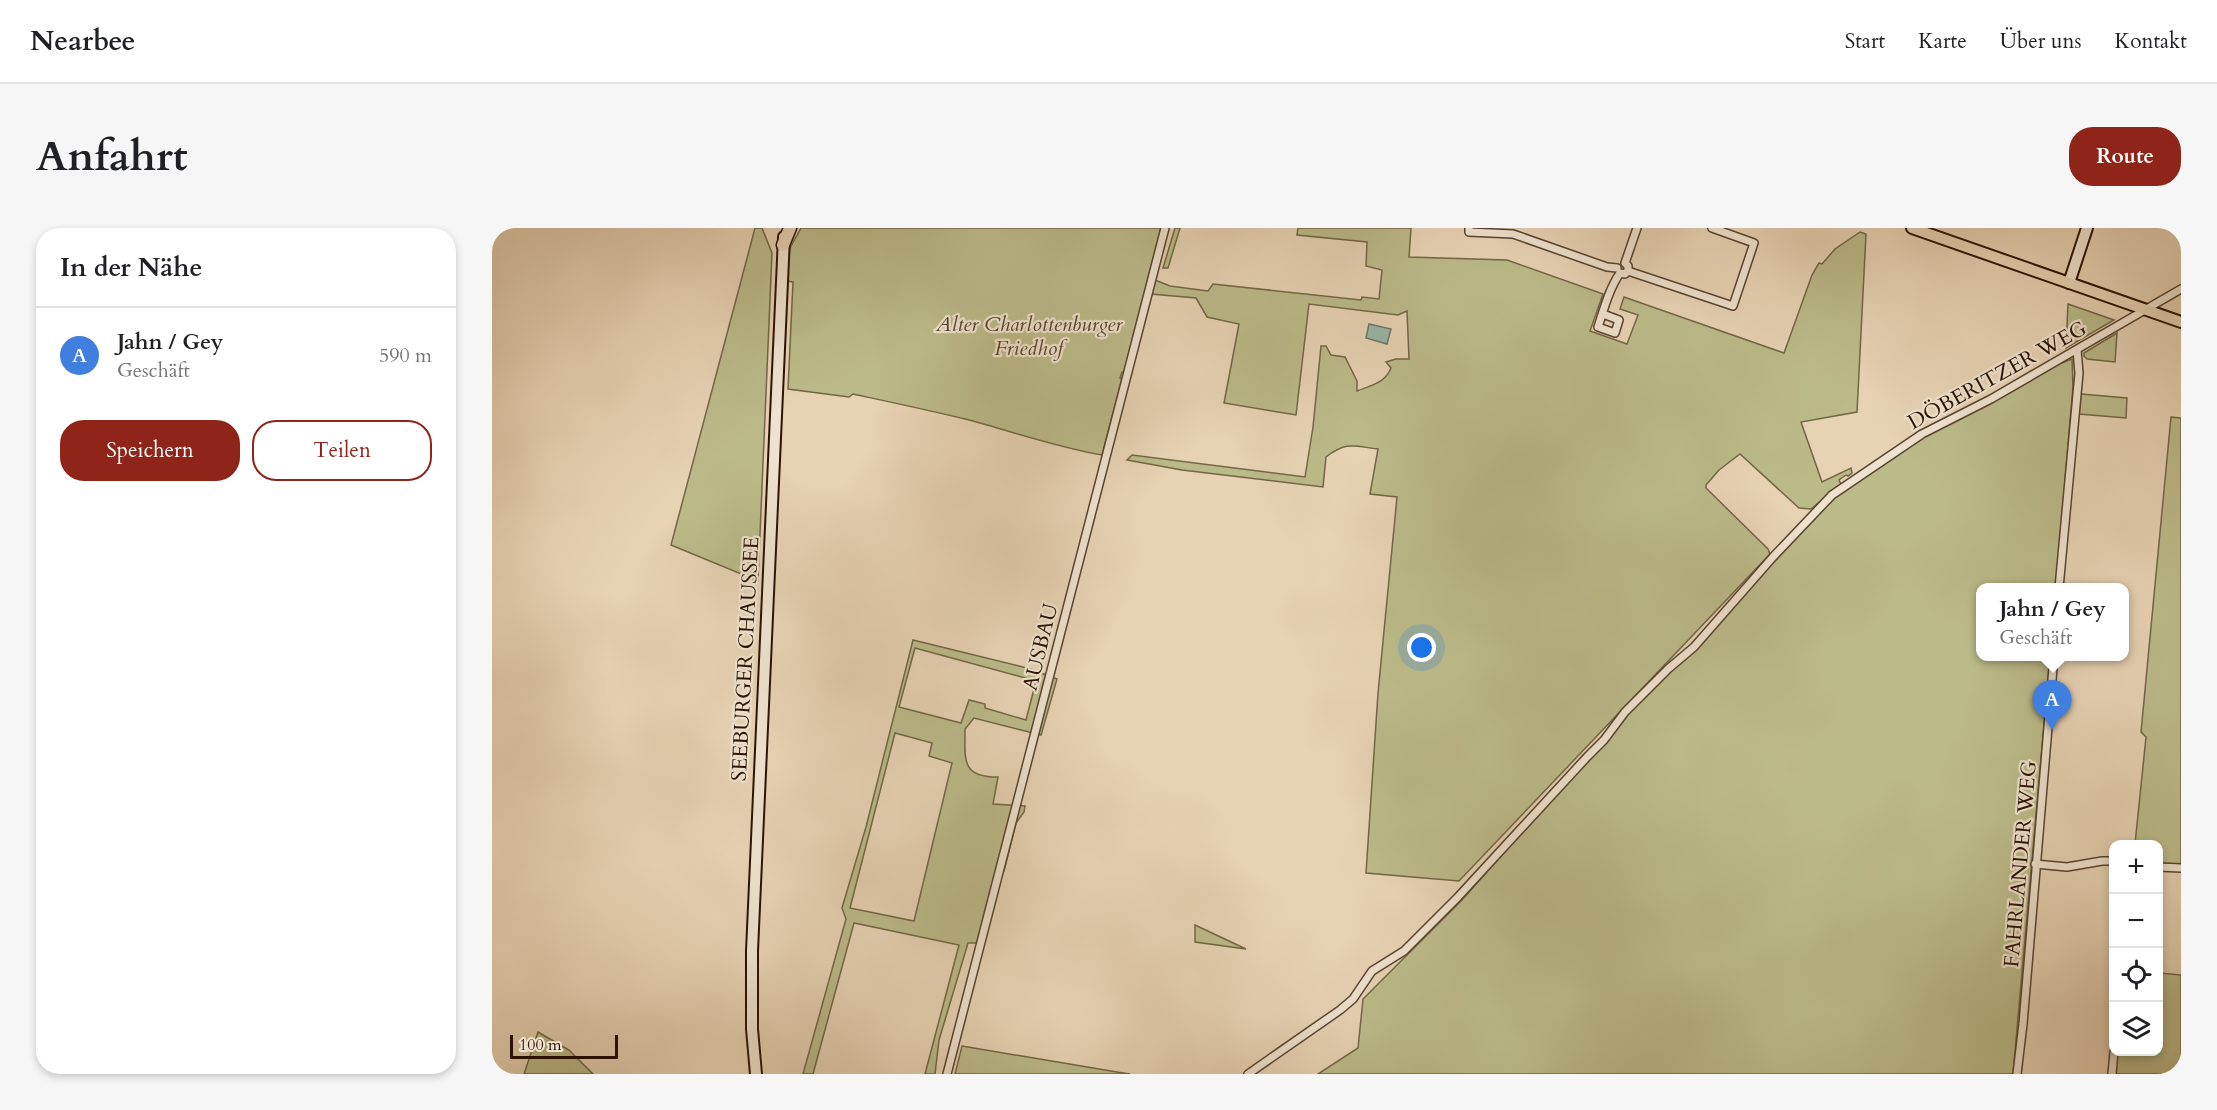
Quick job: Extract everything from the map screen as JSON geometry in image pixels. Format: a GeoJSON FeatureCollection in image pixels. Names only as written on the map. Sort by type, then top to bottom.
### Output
{"type":"FeatureCollection","features":[{"type":"Feature","properties":{"kind":"highway"},"geometry":{"type":"LineString","coordinates":[[783,245],[790,228]]}},
{"type":"Feature","properties":{"kind":"main road","name":"SEEBURGER CHAUSSEE"},"geometry":{"type":"LineString","coordinates":[[756,1074],[752,1029],[752,951],[784,228]]}},
{"type":"Feature","properties":{"kind":"main road"},"geometry":{"type":"LineString","coordinates":[[1912,228],[2181,322]]}},
{"type":"Feature","properties":{"kind":"main road"},"geometry":{"type":"LineString","coordinates":[[2069,283],[2087,228]]}},
{"type":"Feature","properties":{"kind":"street","name":"AUSBAU"},"geometry":{"type":"LineString","coordinates":[[947,1074],[1165,228]]}},
{"type":"Feature","properties":{"kind":"street"},"geometry":{"type":"LineString","coordinates":[[1469,228],[1469,232],[1513,234],[1625,274],[1628,271],[1733,306],[1754,243],[1712,228]]}},
{"type":"Feature","properties":{"kind":"street"},"geometry":{"type":"LineString","coordinates":[[1625,263],[1637,228]]}},
{"type":"Feature","properties":{"kind":"street"},"geometry":{"type":"LineString","coordinates":[[1603,314],[1619,263],[1629,266],[1628,271]]}},
{"type":"Feature","properties":{"kind":"street","name":"DÖBERITZER WEG"},"geometry":{"type":"LineString","coordinates":[[1248,1074],[1340,1010],[1353,999],[1372,972],[1404,951],[1458,897],[1604,740],[1625,712],[1668,669],[1694,647],[1773,557],[1832,495],[1916,437],[1958,417],[2181,288]]}},
{"type":"Feature","properties":{"kind":"street"},"geometry":{"type":"LineString","coordinates":[[2059,583],[2079,373],[2077,350]]}},
{"type":"Feature","properties":{"kind":"street","name":"FAHRLANDER WEG"},"geometry":{"type":"LineString","coordinates":[[2017,1074],[2054,661]]}},
{"type":"Feature","properties":{"kind":"street"},"geometry":{"type":"LineString","coordinates":[[2036,864],[2067,867],[2109,861]]}},
{"type":"Feature","properties":{"kind":"street"},"geometry":{"type":"LineString","coordinates":[[2163,867],[2181,868]]}},
{"type":"Feature","properties":{"kind":"street"},"geometry":{"type":"LineString","coordinates":[[2112,1074],[2114,1056]]}},
{"type":"Feature","properties":{"kind":"green space"},"geometry":{"type":"Polygon","coordinates":[[[755,228],[762,228],[772,253],[758,581],[671,545],[755,228]]]}},
{"type":"Feature","properties":{"kind":"green space","name":"Alter Charlottenburger Friedhof"},"geometry":{"type":"Polygon","coordinates":[[[801,228],[1161,228],[1124,372],[1120,378],[1122,379],[1102,455],[965,419],[853,394],[849,397],[788,389],[793,282],[787,281],[790,248],[801,228]]]}},
{"type":"Feature","properties":{"kind":"green space"},"geometry":{"type":"Polygon","coordinates":[[[1175,228],[1180,228],[1168,268],[1163,268],[1175,228]]]}},
{"type":"Feature","properties":{"kind":"green space"},"geometry":{"type":"Polygon","coordinates":[[[1298,228],[1411,228],[1409,257],[1507,260],[1603,294],[1590,331],[1627,344],[1638,315],[1620,309],[1624,297],[1784,353],[1812,275],[1819,263],[1822,264],[1835,249],[1860,232],[1866,234],[1857,412],[1801,422],[1822,482],[1851,468],[1852,473],[1839,480],[1841,484],[1811,509],[1799,508],[1740,454],[1719,470],[1706,488],[1768,549],[1770,554],[1459,881],[1366,873],[1378,693],[1397,497],[1370,494],[1378,449],[1350,446],[1333,452],[1326,457],[1323,487],[1182,470],[1127,460],[1132,455],[1305,477],[1313,427],[1321,346],[1326,346],[1331,355],[1345,357],[1357,381],[1357,391],[1385,377],[1391,368],[1386,362],[1409,359],[1407,311],[1398,315],[1309,304],[1296,415],[1224,403],[1239,324],[1207,317],[1196,298],[1151,294],[1155,280],[1170,286],[1208,291],[1213,284],[1361,300],[1362,297],[1379,299],[1382,270],[1366,266],[1367,242],[1297,235],[1298,228]]]}},
{"type":"Feature","properties":{"kind":"green space"},"geometry":{"type":"Polygon","coordinates":[[[2068,304],[2114,320],[2066,348],[2068,304]]]}},
{"type":"Feature","properties":{"kind":"green space"},"geometry":{"type":"Polygon","coordinates":[[[2117,333],[2115,362],[2087,359],[2084,356],[2084,353],[2117,333]]]}},
{"type":"Feature","properties":{"kind":"green space"},"geometry":{"type":"Polygon","coordinates":[[[2072,359],[2073,387],[2056,583],[1976,583],[1976,661],[2050,661],[2013,1074],[1318,1074],[1358,1048],[1363,999],[1462,900],[1627,713],[1837,494],[1922,436],[1960,419],[2056,365],[2072,359]]]}},
{"type":"Feature","properties":{"kind":"green space"},"geometry":{"type":"Polygon","coordinates":[[[2081,394],[2127,398],[2126,418],[2079,414],[2081,394]]]}},
{"type":"Feature","properties":{"kind":"green space"},"geometry":{"type":"Polygon","coordinates":[[[2171,417],[2181,418],[2181,865],[2163,863],[2163,840],[2135,840],[2146,737],[2141,732],[2171,417]]]}},
{"type":"Feature","properties":{"kind":"green space"},"geometry":{"type":"Polygon","coordinates":[[[913,640],[1031,669],[1057,679],[1041,735],[974,718],[965,729],[966,758],[971,770],[977,774],[998,777],[993,804],[1025,806],[1024,812],[1016,823],[1004,871],[995,877],[977,943],[968,943],[939,1040],[935,1074],[925,1074],[959,945],[854,923],[813,1074],[803,1074],[846,919],[842,908],[866,827],[913,640]],[[915,648],[899,707],[961,723],[969,700],[985,704],[985,708],[1026,720],[1036,681],[915,648]],[[895,733],[850,908],[914,921],[952,763],[929,756],[932,743],[895,733]]]}},
{"type":"Feature","properties":{"kind":"green space"},"geometry":{"type":"Polygon","coordinates":[[[1195,925],[1246,949],[1195,942],[1195,925]]]}},
{"type":"Feature","properties":{"kind":"green space"},"geometry":{"type":"Polygon","coordinates":[[[2163,973],[2181,975],[2181,1074],[2115,1074],[2117,1056],[2163,1056],[2163,973]]]}},
{"type":"Feature","properties":{"kind":"green space"},"geometry":{"type":"Polygon","coordinates":[[[538,1032],[569,1050],[593,1074],[524,1074],[538,1032]]]}},
{"type":"Feature","properties":{"kind":"green space"},"geometry":{"type":"Polygon","coordinates":[[[962,1046],[1117,1072],[1130,1074],[955,1074],[962,1046]]]}},
{"type":"Feature","properties":{"kind":"shaded area"},"geometry":{"type":"Polygon","coordinates":[[[1369,324],[1391,329],[1387,344],[1366,338],[1369,324]]]}},
{"type":"Feature","properties":{"kind":"place","name":"Jahn / Gey"},"geometry":{"type":"Point","coordinates":[2052,730]}}]}
